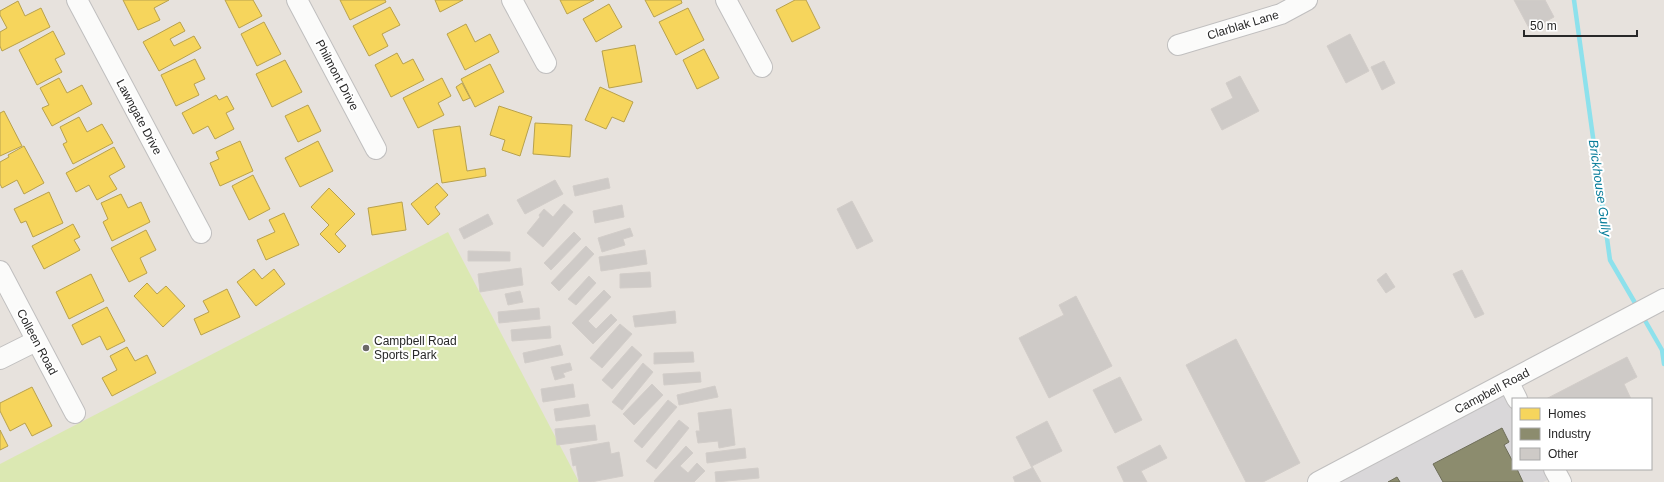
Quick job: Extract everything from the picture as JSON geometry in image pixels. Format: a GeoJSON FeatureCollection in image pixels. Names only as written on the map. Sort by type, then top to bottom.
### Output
{"type":"FeatureCollection","features":[{"type":"Feature","properties":{"kind":"street","name":"Lawngate Drive"},"geometry":{"type":"LineString","coordinates":[[77,0],[201,233]]}},
{"type":"Feature","properties":{"kind":"street","name":"Philmont Drive"},"geometry":{"type":"LineString","coordinates":[[297,0],[376,149]]}},
{"type":"Feature","properties":{"kind":"street"},"geometry":{"type":"LineString","coordinates":[[512,0],[546,63]]}},
{"type":"Feature","properties":{"kind":"street"},"geometry":{"type":"LineString","coordinates":[[726,0],[762,67]]}},
{"type":"Feature","properties":{"kind":"street","name":"Clarblak Lane"},"geometry":{"type":"LineString","coordinates":[[1178,45],[1281,14],[1307,0]]}},
{"type":"Feature","properties":{"kind":"street","name":"Colleen Road"},"geometry":{"type":"LineString","coordinates":[[0,271],[75,413]]}},
{"type":"Feature","properties":{"kind":"street","name":"Campbell Road"},"geometry":{"type":"LineString","coordinates":[[1318,482],[1513,391],[1630,317],[1658,302]]}},
{"type":"Feature","properties":{"kind":"street"},"geometry":{"type":"LineString","coordinates":[[0,359],[36,341]]}},
{"type":"Feature","properties":{"kind":"street"},"geometry":{"type":"LineString","coordinates":[[1555,470],[1561,482]]}},
{"type":"Feature","properties":{"kind":"shaded area"},"geometry":{"type":"Polygon","coordinates":[[[1505,393],[1512,406],[1512,470],[1546,470],[1550,479],[1543,482],[1336,482],[1505,393]]]}},
{"type":"Feature","properties":{"kind":"green space","name":"Campbell Road Sports Park"},"geometry":{"type":"Polygon","coordinates":[[[448,232],[579,482],[0,482],[0,464],[448,232]]]}},
{"type":"Feature","properties":{"kind":"building: Homes"},"geometry":{"type":"Polygon","coordinates":[[[123,0],[169,0],[154,8],[160,20],[138,30],[123,0]]]}},
{"type":"Feature","properties":{"kind":"building: Homes"},"geometry":{"type":"Polygon","coordinates":[[[225,0],[253,0],[262,16],[239,28],[225,0]]]}},
{"type":"Feature","properties":{"kind":"building: Homes"},"geometry":{"type":"Polygon","coordinates":[[[340,0],[385,0],[386,2],[350,20],[340,0]]]}},
{"type":"Feature","properties":{"kind":"building: Homes"},"geometry":{"type":"Polygon","coordinates":[[[435,0],[463,0],[440,12],[435,0]]]}},
{"type":"Feature","properties":{"kind":"building: Homes"},"geometry":{"type":"Polygon","coordinates":[[[560,0],[594,0],[567,14],[560,0]]]}},
{"type":"Feature","properties":{"kind":"building: Homes"},"geometry":{"type":"Polygon","coordinates":[[[645,0],[681,0],[682,3],[654,17],[645,0]]]}},
{"type":"Feature","properties":{"kind":"building: Homes"},"geometry":{"type":"Polygon","coordinates":[[[795,0],[806,0],[820,28],[792,42],[776,10],[795,0]]]}},
{"type":"Feature","properties":{"kind":"building: Homes"},"geometry":{"type":"Polygon","coordinates":[[[18,1],[25,16],[41,8],[50,27],[2,51],[0,46],[0,32],[7,28],[0,15],[0,11],[18,1]]]}},
{"type":"Feature","properties":{"kind":"building: Homes"},"geometry":{"type":"Polygon","coordinates":[[[609,4],[622,27],[596,42],[583,19],[609,4]]]}},
{"type":"Feature","properties":{"kind":"building: Homes"},"geometry":{"type":"Polygon","coordinates":[[[390,7],[400,25],[382,34],[388,46],[369,56],[353,26],[390,7]]]}},
{"type":"Feature","properties":{"kind":"building: Homes"},"geometry":{"type":"Polygon","coordinates":[[[688,8],[704,40],[676,55],[659,22],[688,8]]]}},
{"type":"Feature","properties":{"kind":"building: Homes"},"geometry":{"type":"Polygon","coordinates":[[[180,22],[185,31],[170,39],[174,46],[194,36],[201,48],[159,71],[143,42],[180,22]]]}},
{"type":"Feature","properties":{"kind":"building: Homes"},"geometry":{"type":"Polygon","coordinates":[[[264,22],[281,54],[257,66],[241,34],[264,22]]]}},
{"type":"Feature","properties":{"kind":"building: Homes"},"geometry":{"type":"Polygon","coordinates":[[[466,24],[475,42],[490,34],[499,52],[465,70],[447,34],[466,24]]]}},
{"type":"Feature","properties":{"kind":"building: Homes"},"geometry":{"type":"Polygon","coordinates":[[[53,31],[65,54],[55,59],[62,72],[37,85],[19,50],[53,31]]]}},
{"type":"Feature","properties":{"kind":"building: Homes"},"geometry":{"type":"Polygon","coordinates":[[[635,45],[642,82],[609,88],[602,51],[635,45]]]}},
{"type":"Feature","properties":{"kind":"building: Homes"},"geometry":{"type":"Polygon","coordinates":[[[704,49],[719,78],[697,89],[683,60],[704,49]]]}},
{"type":"Feature","properties":{"kind":"building: Homes"},"geometry":{"type":"Polygon","coordinates":[[[397,53],[403,64],[413,59],[424,80],[391,97],[375,65],[397,53]]]}},
{"type":"Feature","properties":{"kind":"building: Homes"},"geometry":{"type":"Polygon","coordinates":[[[195,59],[205,79],[194,84],[199,95],[176,106],[161,75],[195,59]]]}},
{"type":"Feature","properties":{"kind":"building: Homes"},"geometry":{"type":"Polygon","coordinates":[[[285,60],[302,92],[272,107],[256,74],[285,60]]]}},
{"type":"Feature","properties":{"kind":"building: Homes"},"geometry":{"type":"Polygon","coordinates":[[[490,64],[504,92],[475,107],[461,79],[490,64]]]}},
{"type":"Feature","properties":{"kind":"building: Homes"},"geometry":{"type":"Polygon","coordinates":[[[59,78],[67,93],[82,85],[92,104],[52,126],[42,108],[49,105],[40,88],[59,78]]]}},
{"type":"Feature","properties":{"kind":"building: Homes"},"geometry":{"type":"Polygon","coordinates":[[[442,78],[451,96],[438,103],[444,115],[418,128],[403,98],[442,78]]]}},
{"type":"Feature","properties":{"kind":"building: Homes"},"geometry":{"type":"Polygon","coordinates":[[[462,83],[470,98],[463,101],[456,87],[462,83]]]}},
{"type":"Feature","properties":{"kind":"building: Homes"},"geometry":{"type":"Polygon","coordinates":[[[600,87],[633,102],[624,122],[612,117],[606,129],[585,120],[600,87]]]}},
{"type":"Feature","properties":{"kind":"building: Homes"},"geometry":{"type":"Polygon","coordinates":[[[216,95],[219,100],[227,96],[234,109],[226,113],[234,129],[215,139],[208,126],[193,134],[182,113],[216,95]]]}},
{"type":"Feature","properties":{"kind":"building: Homes"},"geometry":{"type":"Polygon","coordinates":[[[308,105],[321,131],[298,142],[285,116],[308,105]]]}},
{"type":"Feature","properties":{"kind":"building: Homes"},"geometry":{"type":"Polygon","coordinates":[[[499,106],[532,117],[520,156],[502,150],[505,140],[490,135],[499,106]]]}},
{"type":"Feature","properties":{"kind":"building: Homes"},"geometry":{"type":"Polygon","coordinates":[[[4,111],[22,146],[0,156],[0,113],[4,111]]]}},
{"type":"Feature","properties":{"kind":"building: Homes"},"geometry":{"type":"Polygon","coordinates":[[[79,117],[87,132],[102,124],[113,143],[73,164],[63,144],[67,142],[60,127],[79,117]]]}},
{"type":"Feature","properties":{"kind":"building: Homes"},"geometry":{"type":"Polygon","coordinates":[[[535,123],[572,125],[570,157],[533,154],[535,123]]]}},
{"type":"Feature","properties":{"kind":"building: Homes"},"geometry":{"type":"Polygon","coordinates":[[[460,126],[467,171],[485,168],[486,176],[442,183],[433,130],[460,126]]]}},
{"type":"Feature","properties":{"kind":"building: Homes"},"geometry":{"type":"Polygon","coordinates":[[[240,141],[253,171],[220,186],[210,163],[219,159],[216,152],[240,141]]]}},
{"type":"Feature","properties":{"kind":"building: Homes"},"geometry":{"type":"Polygon","coordinates":[[[318,141],[333,171],[300,187],[285,158],[318,141]]]}},
{"type":"Feature","properties":{"kind":"building: Homes"},"geometry":{"type":"Polygon","coordinates":[[[24,146],[44,183],[24,194],[17,180],[2,188],[0,184],[0,162],[9,157],[8,155],[24,146]]]}},
{"type":"Feature","properties":{"kind":"building: Homes"},"geometry":{"type":"Polygon","coordinates":[[[114,147],[125,167],[109,176],[117,189],[97,200],[89,185],[76,192],[66,173],[114,147]]]}},
{"type":"Feature","properties":{"kind":"building: Homes"},"geometry":{"type":"Polygon","coordinates":[[[253,175],[270,209],[249,220],[232,186],[253,175]]]}},
{"type":"Feature","properties":{"kind":"building: Homes"},"geometry":{"type":"Polygon","coordinates":[[[437,183],[448,195],[435,207],[440,214],[428,225],[411,204],[437,183]]]}},
{"type":"Feature","properties":{"kind":"building: Homes"},"geometry":{"type":"Polygon","coordinates":[[[329,188],[355,214],[335,234],[346,246],[339,253],[320,234],[329,225],[311,207],[329,188]]]}},
{"type":"Feature","properties":{"kind":"building: Homes"},"geometry":{"type":"Polygon","coordinates":[[[49,192],[63,223],[33,237],[26,221],[21,223],[14,209],[49,192]]]}},
{"type":"Feature","properties":{"kind":"building: Homes"},"geometry":{"type":"Polygon","coordinates":[[[121,194],[128,208],[141,202],[150,222],[112,241],[103,222],[108,219],[101,203],[121,194]]]}},
{"type":"Feature","properties":{"kind":"building: Homes"},"geometry":{"type":"Polygon","coordinates":[[[402,202],[406,230],[372,235],[368,208],[402,202]]]}},
{"type":"Feature","properties":{"kind":"building: Homes"},"geometry":{"type":"Polygon","coordinates":[[[284,213],[299,245],[266,260],[257,240],[275,232],[269,220],[284,213]]]}},
{"type":"Feature","properties":{"kind":"building: Homes"},"geometry":{"type":"Polygon","coordinates":[[[73,224],[80,237],[74,240],[80,250],[44,269],[32,246],[73,224]]]}},
{"type":"Feature","properties":{"kind":"building: Homes"},"geometry":{"type":"Polygon","coordinates":[[[146,230],[156,250],[140,258],[147,273],[129,282],[111,248],[146,230]]]}},
{"type":"Feature","properties":{"kind":"building: Homes"},"geometry":{"type":"Polygon","coordinates":[[[254,269],[262,279],[274,269],[285,284],[256,306],[237,282],[254,269]]]}},
{"type":"Feature","properties":{"kind":"building: Homes"},"geometry":{"type":"Polygon","coordinates":[[[91,274],[104,301],[69,319],[56,292],[91,274]]]}},
{"type":"Feature","properties":{"kind":"building: Homes"},"geometry":{"type":"Polygon","coordinates":[[[147,283],[157,294],[166,286],[185,306],[163,327],[134,296],[147,283]]]}},
{"type":"Feature","properties":{"kind":"building: Homes"},"geometry":{"type":"Polygon","coordinates":[[[227,289],[240,317],[201,335],[194,319],[209,312],[203,301],[227,289]]]}},
{"type":"Feature","properties":{"kind":"building: Homes"},"geometry":{"type":"Polygon","coordinates":[[[107,307],[125,341],[107,350],[100,336],[82,345],[72,325],[107,307]]]}},
{"type":"Feature","properties":{"kind":"building: Homes"},"geometry":{"type":"Polygon","coordinates":[[[127,347],[135,361],[147,355],[156,373],[112,396],[102,378],[117,370],[110,356],[127,347]]]}},
{"type":"Feature","properties":{"kind":"building: Homes"},"geometry":{"type":"Polygon","coordinates":[[[32,387],[52,426],[32,436],[25,423],[10,431],[0,411],[0,403],[32,387]]]}},
{"type":"Feature","properties":{"kind":"building: Homes"},"geometry":{"type":"Polygon","coordinates":[[[0,430],[8,446],[0,450],[0,430]]]}},
{"type":"Feature","properties":{"kind":"building: Industry"},"geometry":{"type":"Polygon","coordinates":[[[1502,428],[1509,442],[1504,445],[1512,460],[1512,470],[1517,470],[1523,482],[1443,482],[1433,464],[1502,428]]]}},
{"type":"Feature","properties":{"kind":"building: Industry"},"geometry":{"type":"Polygon","coordinates":[[[1397,477],[1400,482],[1388,482],[1397,477]]]}},
{"type":"Feature","properties":{"kind":"building: Other"},"geometry":{"type":"Polygon","coordinates":[[[1514,0],[1545,0],[1554,17],[1530,30],[1514,0]]]}},
{"type":"Feature","properties":{"kind":"building: Other"},"geometry":{"type":"Polygon","coordinates":[[[1350,34],[1369,71],[1346,83],[1327,46],[1350,34]]]}},
{"type":"Feature","properties":{"kind":"building: Other"},"geometry":{"type":"Polygon","coordinates":[[[1384,61],[1395,83],[1382,90],[1371,67],[1384,61]]]}},
{"type":"Feature","properties":{"kind":"building: Other"},"geometry":{"type":"Polygon","coordinates":[[[1240,76],[1259,111],[1222,130],[1211,109],[1233,98],[1226,83],[1240,76]]]}},
{"type":"Feature","properties":{"kind":"building: Other"},"geometry":{"type":"Polygon","coordinates":[[[608,178],[610,188],[575,196],[573,186],[608,178]]]}},
{"type":"Feature","properties":{"kind":"building: Other"},"geometry":{"type":"Polygon","coordinates":[[[555,180],[563,194],[525,214],[517,200],[555,180]]]}},
{"type":"Feature","properties":{"kind":"building: Other"},"geometry":{"type":"Polygon","coordinates":[[[852,201],[873,241],[857,249],[837,209],[852,201]]]}},
{"type":"Feature","properties":{"kind":"building: Other"},"geometry":{"type":"Polygon","coordinates":[[[564,204],[573,212],[543,247],[527,233],[540,217],[539,215],[544,209],[553,217],[564,204]]]}},
{"type":"Feature","properties":{"kind":"building: Other"},"geometry":{"type":"Polygon","coordinates":[[[622,205],[624,217],[595,223],[593,211],[622,205]]]}},
{"type":"Feature","properties":{"kind":"building: Other"},"geometry":{"type":"Polygon","coordinates":[[[488,214],[493,224],[464,239],[459,229],[488,214]]]}},
{"type":"Feature","properties":{"kind":"building: Other"},"geometry":{"type":"Polygon","coordinates":[[[630,228],[633,236],[623,239],[625,245],[602,252],[598,238],[630,228]]]}},
{"type":"Feature","properties":{"kind":"building: Other"},"geometry":{"type":"Polygon","coordinates":[[[574,232],[581,239],[551,270],[544,263],[574,232]]]}},
{"type":"Feature","properties":{"kind":"building: Other"},"geometry":{"type":"Polygon","coordinates":[[[586,246],[594,254],[559,291],[551,283],[586,246]]]}},
{"type":"Feature","properties":{"kind":"building: Other"},"geometry":{"type":"Polygon","coordinates":[[[645,250],[647,264],[601,271],[599,257],[645,250]]]}},
{"type":"Feature","properties":{"kind":"building: Other"},"geometry":{"type":"Polygon","coordinates":[[[468,251],[510,252],[510,261],[468,261],[468,251]]]}},
{"type":"Feature","properties":{"kind":"building: Other"},"geometry":{"type":"Polygon","coordinates":[[[521,268],[523,285],[480,292],[478,274],[521,268]]]}},
{"type":"Feature","properties":{"kind":"building: Other"},"geometry":{"type":"Polygon","coordinates":[[[1462,270],[1484,314],[1475,318],[1453,274],[1462,270]]]}},
{"type":"Feature","properties":{"kind":"building: Other"},"geometry":{"type":"Polygon","coordinates":[[[650,272],[651,287],[620,288],[620,274],[650,272]]]}},
{"type":"Feature","properties":{"kind":"building: Other"},"geometry":{"type":"Polygon","coordinates":[[[1386,273],[1395,287],[1386,293],[1377,280],[1386,273]]]}},
{"type":"Feature","properties":{"kind":"building: Other"},"geometry":{"type":"Polygon","coordinates":[[[589,276],[596,283],[576,305],[568,299],[589,276]]]}},
{"type":"Feature","properties":{"kind":"building: Other"},"geometry":{"type":"Polygon","coordinates":[[[604,290],[611,297],[588,321],[596,329],[611,314],[617,320],[593,344],[572,323],[604,290]]]}},
{"type":"Feature","properties":{"kind":"building: Other"},"geometry":{"type":"Polygon","coordinates":[[[520,291],[523,302],[508,305],[505,294],[520,291]]]}},
{"type":"Feature","properties":{"kind":"building: Other"},"geometry":{"type":"Polygon","coordinates":[[[1076,296],[1112,366],[1049,398],[1019,338],[1064,315],[1059,305],[1076,296]]]}},
{"type":"Feature","properties":{"kind":"building: Other"},"geometry":{"type":"Polygon","coordinates":[[[539,308],[540,319],[499,323],[498,312],[539,308]]]}},
{"type":"Feature","properties":{"kind":"building: Other"},"geometry":{"type":"Polygon","coordinates":[[[675,311],[676,323],[635,327],[633,316],[675,311]]]}},
{"type":"Feature","properties":{"kind":"building: Other"},"geometry":{"type":"Polygon","coordinates":[[[620,324],[632,334],[602,368],[590,358],[620,324]]]}},
{"type":"Feature","properties":{"kind":"building: Other"},"geometry":{"type":"Polygon","coordinates":[[[550,326],[551,338],[512,341],[511,330],[550,326]]]}},
{"type":"Feature","properties":{"kind":"building: Other"},"geometry":{"type":"Polygon","coordinates":[[[1236,339],[1300,463],[1263,482],[1246,482],[1186,365],[1236,339]]]}},
{"type":"Feature","properties":{"kind":"building: Other"},"geometry":{"type":"Polygon","coordinates":[[[560,345],[563,355],[525,363],[523,353],[560,345]]]}},
{"type":"Feature","properties":{"kind":"building: Other"},"geometry":{"type":"Polygon","coordinates":[[[632,346],[642,355],[612,389],[602,380],[632,346]]]}},
{"type":"Feature","properties":{"kind":"building: Other"},"geometry":{"type":"Polygon","coordinates":[[[693,352],[694,362],[654,364],[654,353],[693,352]]]}},
{"type":"Feature","properties":{"kind":"building: Other"},"geometry":{"type":"Polygon","coordinates":[[[1627,357],[1637,377],[1624,384],[1631,398],[1548,398],[1627,357]]]}},
{"type":"Feature","properties":{"kind":"building: Other"},"geometry":{"type":"Polygon","coordinates":[[[570,363],[572,370],[563,373],[565,377],[555,380],[551,367],[570,363]]]}},
{"type":"Feature","properties":{"kind":"building: Other"},"geometry":{"type":"Polygon","coordinates":[[[643,363],[653,372],[622,410],[612,402],[643,363]]]}},
{"type":"Feature","properties":{"kind":"building: Other"},"geometry":{"type":"Polygon","coordinates":[[[700,372],[701,382],[664,385],[663,374],[700,372]]]}},
{"type":"Feature","properties":{"kind":"building: Other"},"geometry":{"type":"Polygon","coordinates":[[[1120,377],[1142,420],[1115,433],[1093,390],[1120,377]]]}},
{"type":"Feature","properties":{"kind":"building: Other"},"geometry":{"type":"Polygon","coordinates":[[[573,384],[575,397],[543,402],[541,389],[573,384]]]}},
{"type":"Feature","properties":{"kind":"building: Other"},"geometry":{"type":"Polygon","coordinates":[[[652,384],[663,395],[634,425],[623,414],[652,384]]]}},
{"type":"Feature","properties":{"kind":"building: Other"},"geometry":{"type":"Polygon","coordinates":[[[715,386],[718,397],[679,405],[677,395],[715,386]]]}},
{"type":"Feature","properties":{"kind":"building: Other"},"geometry":{"type":"Polygon","coordinates":[[[668,400],[677,407],[642,448],[634,441],[668,400]]]}},
{"type":"Feature","properties":{"kind":"building: Other"},"geometry":{"type":"Polygon","coordinates":[[[588,404],[590,416],[556,421],[554,409],[588,404]]]}},
{"type":"Feature","properties":{"kind":"building: Other"},"geometry":{"type":"Polygon","coordinates":[[[731,409],[735,445],[719,448],[718,441],[698,443],[696,431],[700,431],[698,413],[731,409]]]}},
{"type":"Feature","properties":{"kind":"building: Other"},"geometry":{"type":"Polygon","coordinates":[[[679,420],[689,428],[656,469],[646,461],[679,420]]]}},
{"type":"Feature","properties":{"kind":"building: Other"},"geometry":{"type":"Polygon","coordinates":[[[1047,421],[1062,451],[1032,466],[1041,482],[1015,482],[1013,477],[1032,468],[1016,437],[1047,421]]]}},
{"type":"Feature","properties":{"kind":"building: Other"},"geometry":{"type":"Polygon","coordinates":[[[595,425],[597,440],[557,445],[555,429],[595,425]]]}},
{"type":"Feature","properties":{"kind":"building: Other"},"geometry":{"type":"Polygon","coordinates":[[[609,442],[611,454],[619,452],[623,476],[591,482],[579,482],[576,465],[573,466],[570,449],[609,442]]]}},
{"type":"Feature","properties":{"kind":"building: Other"},"geometry":{"type":"Polygon","coordinates":[[[1160,445],[1167,458],[1141,471],[1147,482],[1124,482],[1117,467],[1160,445]]]}},
{"type":"Feature","properties":{"kind":"building: Other"},"geometry":{"type":"Polygon","coordinates":[[[686,446],[693,453],[680,466],[688,473],[697,463],[705,471],[694,482],[655,482],[654,481],[686,446]]]}},
{"type":"Feature","properties":{"kind":"building: Other"},"geometry":{"type":"Polygon","coordinates":[[[745,448],[746,458],[707,463],[706,453],[745,448]]]}},
{"type":"Feature","properties":{"kind":"building: Other"},"geometry":{"type":"Polygon","coordinates":[[[758,468],[759,478],[716,482],[715,472],[758,468]]]}},
{"type":"Feature","properties":{"kind":"waterway","name":"Brickhouse Gully"},"geometry":{"type":"LineString","coordinates":[[1574,0],[1610,260],[1638,308]]}},
{"type":"Feature","properties":{"kind":"waterway","name":"Brickhouse Gully"},"geometry":{"type":"LineString","coordinates":[[1643,317],[1662,350],[1664,364]]}},
{"type":"Feature","properties":{"kind":"place","name":"Campbell Road Sports Park"},"geometry":{"type":"Point","coordinates":[366,348]}}]}
